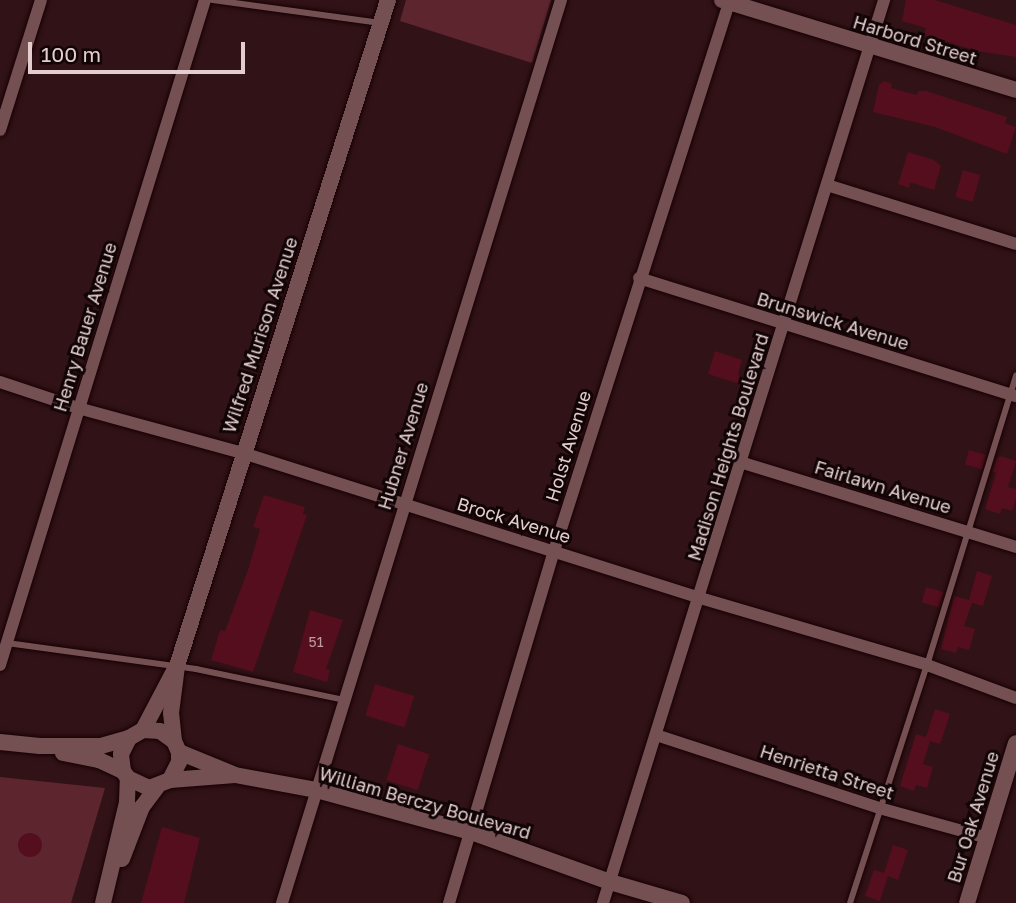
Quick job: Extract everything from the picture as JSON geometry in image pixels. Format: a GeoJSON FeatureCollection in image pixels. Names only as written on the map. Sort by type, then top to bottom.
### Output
{"type":"FeatureCollection","features":[{"type":"Feature","properties":{"kind":"street"},"geometry":{"type":"LineString","coordinates":[[0,130],[41,0]]}},
{"type":"Feature","properties":{"kind":"street","name":"Henry Bauer Avenue"},"geometry":{"type":"LineString","coordinates":[[0,665],[205,0]]}},
{"type":"Feature","properties":{"kind":"street","name":"Wilfred Murison Avenue"},"geometry":{"type":"LineString","coordinates":[[176,746],[170,713],[177,666],[381,13],[388,0]]}},
{"type":"Feature","properties":{"kind":"street","name":"Hubner Avenue"},"geometry":{"type":"LineString","coordinates":[[282,903],[403,504],[561,0]]}},
{"type":"Feature","properties":{"kind":"street","name":"Madison Heights Boulevard"},"geometry":{"type":"LineString","coordinates":[[603,903],[884,0]]}},
{"type":"Feature","properties":{"kind":"street","name":"Harbord Street"},"geometry":{"type":"LineString","coordinates":[[727,1],[1016,90]]}},
{"type":"Feature","properties":{"kind":"street","name":"Holst Avenue"},"geometry":{"type":"LineString","coordinates":[[449,903],[554,551],[727,1]]}},
{"type":"Feature","properties":{"kind":"street"},"geometry":{"type":"LineString","coordinates":[[827,185],[1016,244]]}},
{"type":"Feature","properties":{"kind":"street","name":"Brunswick Avenue"},"geometry":{"type":"LineString","coordinates":[[639,278],[1013,395]]}},
{"type":"Feature","properties":{"kind":"street","name":"Brock Avenue"},"geometry":{"type":"LineString","coordinates":[[0,382],[78,408],[243,453],[700,598],[927,665],[1016,698]]}},
{"type":"Feature","properties":{"kind":"street","name":"Fairlawn Avenue"},"geometry":{"type":"LineString","coordinates":[[740,462],[1016,547]]}},
{"type":"Feature","properties":{"kind":"street","name":"Wilfred Murison Avenue"},"geometry":{"type":"LineString","coordinates":[[136,734],[177,666]]}},
{"type":"Feature","properties":{"kind":"street"},"geometry":{"type":"LineString","coordinates":[[0,742],[40,746],[101,746],[136,734],[160,731],[176,746],[179,762],[164,784],[142,807],[103,901]]}},
{"type":"Feature","properties":{"kind":"street"},"geometry":{"type":"LineString","coordinates":[[103,901],[127,802],[126,775],[121,754],[136,734]]}},
{"type":"Feature","properties":{"kind":"street","name":"Henrietta Street"},"geometry":{"type":"LineString","coordinates":[[656,735],[879,807],[988,838]]}},
{"type":"Feature","properties":{"kind":"street","name":"Bur Oak Avenue"},"geometry":{"type":"LineString","coordinates":[[967,903],[1016,743]]}},
{"type":"Feature","properties":{"kind":"street"},"geometry":{"type":"LineString","coordinates":[[40,746],[99,760],[141,787],[164,784]]}},
{"type":"Feature","properties":{"kind":"street","name":"William Berczy Boulevard"},"geometry":{"type":"LineString","coordinates":[[176,746],[235,775],[316,790],[471,832],[610,882],[682,903]]}},
{"type":"Feature","properties":{"kind":"street","name":"William Berczy Boulevard"},"geometry":{"type":"LineString","coordinates":[[164,784],[235,775]]}},
{"type":"Feature","properties":{"kind":"lane"},"geometry":{"type":"LineString","coordinates":[[212,0],[381,13]]}},
{"type":"Feature","properties":{"kind":"lane"},"geometry":{"type":"LineString","coordinates":[[850,903],[967,531],[1013,395],[1016,375]]}},
{"type":"Feature","properties":{"kind":"lane"},"geometry":{"type":"LineString","coordinates":[[7,643],[177,666],[344,700]]}},
{"type":"Feature","properties":{"kind":"shaded area"},"geometry":{"type":"Polygon","coordinates":[[[406,0],[551,0],[532,63],[400,21],[406,0]]]}},
{"type":"Feature","properties":{"kind":"shaded area"},"geometry":{"type":"Polygon","coordinates":[[[0,777],[105,788],[71,903],[0,903],[0,777]]]}},
{"type":"Feature","properties":{"kind":"building"},"geometry":{"type":"Polygon","coordinates":[[[906,0],[935,0],[1016,25],[1016,57],[977,51],[924,35],[926,28],[902,21],[906,0]]]}},
{"type":"Feature","properties":{"kind":"building"},"geometry":{"type":"Polygon","coordinates":[[[884,81],[892,84],[891,88],[917,95],[918,91],[926,91],[1007,117],[1005,123],[1016,127],[1007,154],[935,127],[873,112],[879,85],[884,81]]]}},
{"type":"Feature","properties":{"kind":"building"},"geometry":{"type":"Polygon","coordinates":[[[908,152],[934,160],[941,166],[934,190],[910,183],[909,188],[898,184],[908,152]]]}},
{"type":"Feature","properties":{"kind":"building"},"geometry":{"type":"Polygon","coordinates":[[[963,170],[980,175],[973,202],[955,197],[963,170]]]}},
{"type":"Feature","properties":{"kind":"building"},"geometry":{"type":"Polygon","coordinates":[[[715,351],[742,360],[738,374],[746,386],[708,374],[715,351]]]}},
{"type":"Feature","properties":{"kind":"building"},"geometry":{"type":"Polygon","coordinates":[[[969,450],[986,455],[982,469],[965,464],[969,450]]]}},
{"type":"Feature","properties":{"kind":"building"},"geometry":{"type":"Polygon","coordinates":[[[1001,456],[1016,461],[1008,487],[1016,489],[1016,499],[1012,511],[1002,508],[1000,514],[985,509],[996,473],[992,472],[997,458],[1001,456]]]}},
{"type":"Feature","properties":{"kind":"building"},"geometry":{"type":"Polygon","coordinates":[[[264,495],[305,507],[303,514],[307,515],[253,672],[211,660],[220,630],[225,631],[248,570],[260,529],[253,527],[264,495]]]}},
{"type":"Feature","properties":{"kind":"building"},"geometry":{"type":"Polygon","coordinates":[[[977,571],[992,576],[983,606],[972,603],[964,626],[975,629],[969,650],[958,647],[956,653],[941,649],[954,596],[969,600],[977,571]]]}},
{"type":"Feature","properties":{"kind":"building"},"geometry":{"type":"Polygon","coordinates":[[[926,587],[943,592],[939,607],[922,602],[926,587]]]}},
{"type":"Feature","properties":{"kind":"building"},"geometry":{"type":"Polygon","coordinates":[[[310,610],[343,620],[326,669],[330,670],[327,682],[293,672],[310,610]]]}},
{"type":"Feature","properties":{"kind":"building"},"geometry":{"type":"Polygon","coordinates":[[[375,684],[414,696],[405,728],[365,716],[375,684]]]}},
{"type":"Feature","properties":{"kind":"building"},"geometry":{"type":"Polygon","coordinates":[[[935,709],[950,714],[940,744],[930,741],[923,764],[933,767],[927,788],[916,785],[914,791],[900,786],[916,734],[926,737],[935,709]]]}},
{"type":"Feature","properties":{"kind":"building"},"geometry":{"type":"Polygon","coordinates":[[[398,744],[429,754],[418,790],[386,780],[398,744]]]}},
{"type":"Feature","properties":{"kind":"building"},"geometry":{"type":"Polygon","coordinates":[[[162,827],[200,838],[184,903],[141,903],[162,827]]]}},
{"type":"Feature","properties":{"kind":"building"},"geometry":{"type":"Polygon","coordinates":[[[30,833],[39,836],[42,845],[39,854],[30,857],[21,854],[18,845],[21,836],[30,833]]]}},
{"type":"Feature","properties":{"kind":"building"},"geometry":{"type":"Polygon","coordinates":[[[893,845],[908,850],[898,880],[888,876],[880,901],[865,896],[874,870],[884,873],[893,845]]]}}]}
